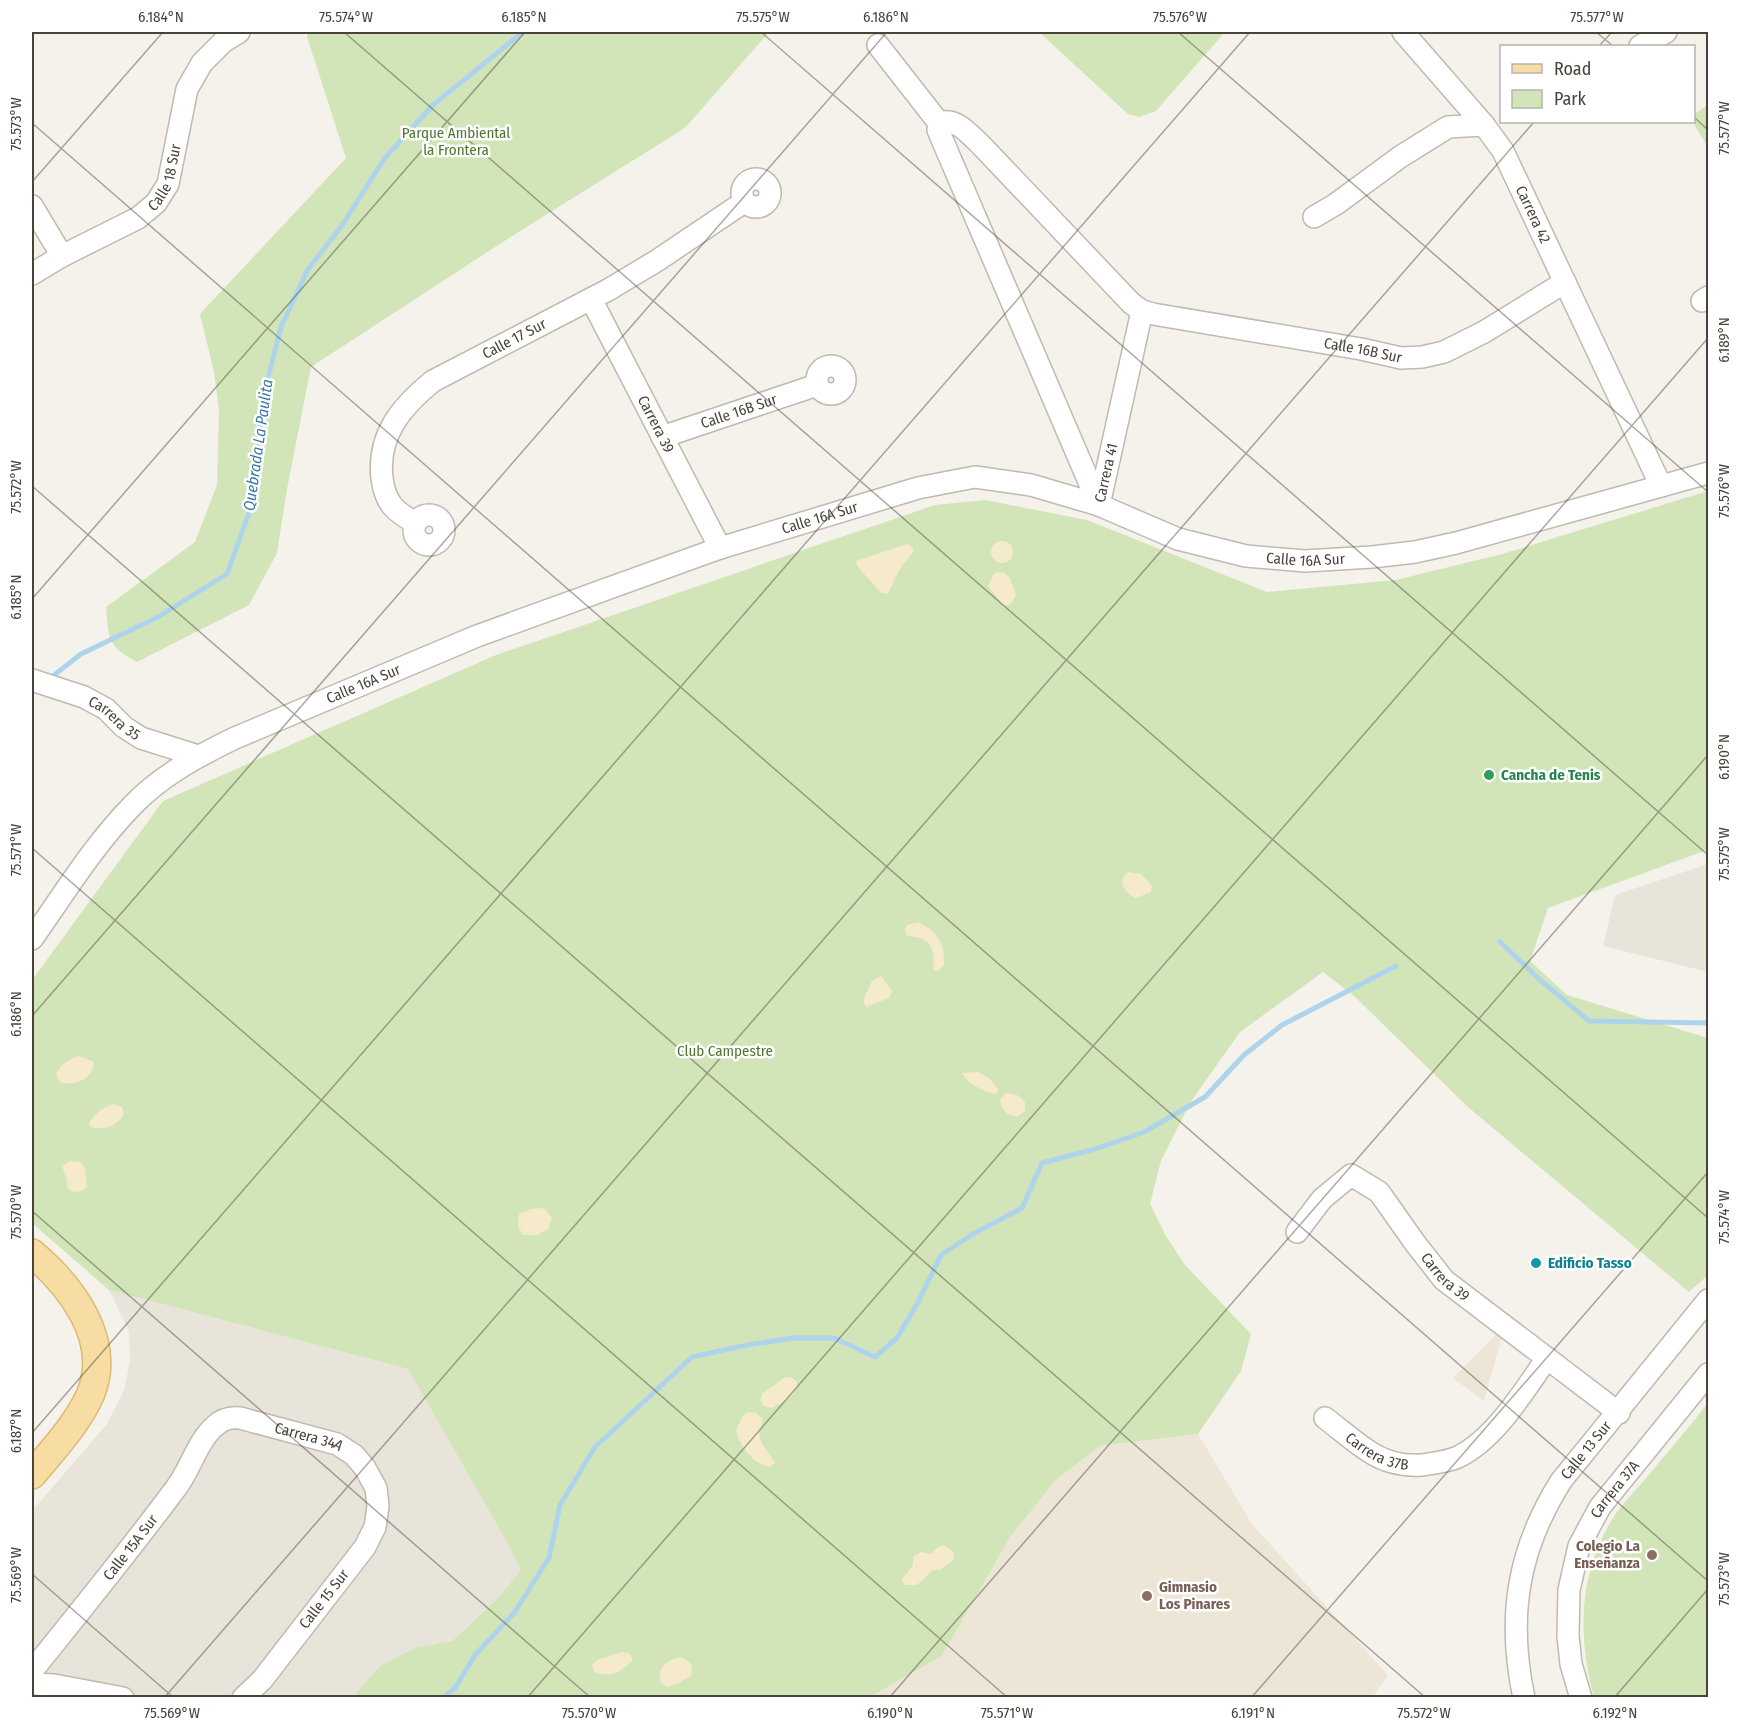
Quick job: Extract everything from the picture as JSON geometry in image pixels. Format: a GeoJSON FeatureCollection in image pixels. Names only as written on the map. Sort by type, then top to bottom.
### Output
{"type":"FeatureCollection","features":[{"type":"Feature","properties":{"kind":"main road"},"geometry":{"type":"LineString","coordinates":[[32,1253],[48,1267],[84,1315],[93,1336],[96,1356],[92,1391],[84,1406],[32,1475]]}},
{"type":"Feature","properties":{"kind":"street","name":"Calle 18 Sur"},"geometry":{"type":"LineString","coordinates":[[32,274],[62,256],[138,218],[156,203],[168,184],[187,89],[202,63],[223,42],[239,32]]}},
{"type":"Feature","properties":{"kind":"street","name":"Carrera 42"},"geometry":{"type":"LineString","coordinates":[[1403,32],[1484,125],[1503,151],[1661,486]]}},
{"type":"Feature","properties":{"kind":"street"},"geometry":{"type":"LineString","coordinates":[[1642,45],[1666,32]]}},
{"type":"Feature","properties":{"kind":"street","name":"Carrera 41"},"geometry":{"type":"LineString","coordinates":[[878,45],[939,123],[938,130],[1099,505]]}},
{"type":"Feature","properties":{"kind":"street"},"geometry":{"type":"LineString","coordinates":[[939,123],[946,121],[958,124],[981,145],[1131,303],[1142,311]]}},
{"type":"Feature","properties":{"kind":"street"},"geometry":{"type":"LineString","coordinates":[[1314,217],[1336,204],[1400,157],[1448,127],[1484,125]]}},
{"type":"Feature","properties":{"kind":"street","name":"Calle 17 Sur"},"geometry":{"type":"LineString","coordinates":[[416,523],[399,514],[389,503],[383,486],[380,465],[389,429],[413,397],[433,381],[591,299],[658,260],[744,202]]}},
{"type":"Feature","properties":{"kind":"street"},"geometry":{"type":"LineString","coordinates":[[32,206],[62,256]]}},
{"type":"Feature","properties":{"kind":"street","name":"Calle 16B Sur"},"geometry":{"type":"LineString","coordinates":[[1142,311],[1401,358],[1422,357],[1444,352],[1484,332],[1565,282]]}},
{"type":"Feature","properties":{"kind":"street","name":"Carrera 39"},"geometry":{"type":"LineString","coordinates":[[591,299],[720,548]]}},
{"type":"Feature","properties":{"kind":"street","name":"Carrera 41"},"geometry":{"type":"LineString","coordinates":[[1099,505],[1142,311]]}},
{"type":"Feature","properties":{"kind":"street","name":"Calle 16B Sur"},"geometry":{"type":"LineString","coordinates":[[662,437],[817,385]]}},
{"type":"Feature","properties":{"kind":"street","name":"Calle 16A Sur"},"geometry":{"type":"LineString","coordinates":[[32,939],[104,837],[133,805],[164,779],[198,756],[235,738],[477,636],[720,548],[918,488],[975,477],[1030,485],[1099,505],[1178,539],[1245,556],[1305,561],[1415,552],[1456,543],[1708,473]]}},
{"type":"Feature","properties":{"kind":"street","name":"Carrera 35"},"geometry":{"type":"LineString","coordinates":[[36,681],[84,697],[106,709],[124,727],[141,738],[198,756]]}},
{"type":"Feature","properties":{"kind":"street","name":"Carrera 39"},"geometry":{"type":"LineString","coordinates":[[1297,1232],[1322,1199],[1351,1175],[1379,1192],[1415,1244],[1444,1280],[1619,1413]]}},
{"type":"Feature","properties":{"kind":"street","name":"Calle 13 Sur"},"geometry":{"type":"LineString","coordinates":[[1524,1698],[1515,1654],[1518,1587],[1534,1534],[1547,1505],[1562,1481],[1708,1300]]}},
{"type":"Feature","properties":{"kind":"street","name":"Carrera 37B"},"geometry":{"type":"LineString","coordinates":[[1325,1418],[1373,1455],[1394,1463],[1413,1465],[1436,1463],[1457,1457],[1477,1445],[1497,1425],[1547,1358]]}},
{"type":"Feature","properties":{"kind":"street","name":"Carrera 37A"},"geometry":{"type":"LineString","coordinates":[[1581,1698],[1571,1664],[1568,1636],[1569,1590],[1579,1546],[1600,1507],[1708,1374]]}},
{"type":"Feature","properties":{"kind":"street","name":"Carrera 34A"},"geometry":{"type":"LineString","coordinates":[[222,1421],[240,1418],[337,1444],[354,1455],[365,1468],[376,1488]]}},
{"type":"Feature","properties":{"kind":"street","name":"Calle 15A Sur"},"geometry":{"type":"LineString","coordinates":[[32,1671],[113,1572],[178,1485],[206,1435],[222,1421]]}},
{"type":"Feature","properties":{"kind":"street","name":"Calle 15 Sur"},"geometry":{"type":"LineString","coordinates":[[243,1698],[262,1680],[365,1546],[375,1527],[378,1506],[376,1488]]}},
{"type":"Feature","properties":{"kind":"street"},"geometry":{"type":"LineString","coordinates":[[32,1684],[54,1685],[123,1698]]}},
{"type":"Feature","properties":{"kind":"shaded area"},"geometry":{"type":"Polygon","coordinates":[[[1708,864],[1708,972],[1603,946],[1615,895],[1708,864]]]}},
{"type":"Feature","properties":{"kind":"shaded area"},"geometry":{"type":"Polygon","coordinates":[[[109,1290],[408,1369],[521,1570],[495,1601],[452,1641],[363,1697],[32,1698],[32,1511],[107,1424],[124,1391],[130,1361],[129,1331],[109,1290]]]}},
{"type":"Feature","properties":{"kind":"shaded area"},"geometry":{"type":"Polygon","coordinates":[[[1505,1326],[1484,1401],[1453,1378],[1505,1326]]]}},
{"type":"Feature","properties":{"kind":"shaded area","name":"Gimnasio Los Pinares"},"geometry":{"type":"Polygon","coordinates":[[[1198,1434],[1252,1524],[1388,1675],[1372,1698],[876,1698],[874,1695],[942,1656],[1010,1537],[1056,1480],[1100,1446],[1198,1434]]]}},
{"type":"Feature","properties":{"kind":"green space","name":"Parque Ambiental la Frontera"},"geometry":{"type":"Polygon","coordinates":[[[308,32],[769,32],[685,128],[509,238],[311,367],[277,553],[249,605],[137,662],[120,651],[111,640],[106,607],[195,542],[217,485],[219,410],[214,372],[200,314],[346,158],[307,37],[308,32]]]}},
{"type":"Feature","properties":{"kind":"green space"},"geometry":{"type":"Polygon","coordinates":[[[1039,32],[1225,32],[1156,111],[1139,117],[1128,114],[1039,32]]]}},
{"type":"Feature","properties":{"kind":"green space"},"geometry":{"type":"Polygon","coordinates":[[[1708,105],[1708,148],[1694,123],[1695,113],[1708,105]]]}},
{"type":"Feature","properties":{"kind":"green space","name":"Club Campestre"},"geometry":{"type":"Polygon","coordinates":[[[1708,491],[1708,852],[1707,850],[1548,908],[1530,961],[1567,995],[1708,1038],[1708,1275],[1689,1292],[1469,1108],[1354,996],[1323,972],[1240,1032],[1190,1103],[1161,1161],[1150,1204],[1166,1236],[1185,1265],[1251,1334],[1241,1371],[1198,1434],[1100,1446],[1056,1480],[1010,1537],[942,1656],[870,1697],[353,1697],[380,1666],[415,1648],[452,1641],[495,1601],[521,1570],[408,1369],[109,1290],[32,1223],[32,980],[163,801],[496,655],[935,505],[985,500],[1087,520],[1267,592],[1396,580],[1502,554],[1708,491]]]}},
{"type":"Feature","properties":{"kind":"green space","name":"Colegio La Enseñanza"},"geometry":{"type":"Polygon","coordinates":[[[1708,1403],[1708,1697],[1594,1697],[1585,1650],[1584,1626],[1588,1579],[1595,1556],[1617,1512],[1708,1403]]]}},
{"type":"Feature","properties":{"kind":"sand"},"geometry":{"type":"Polygon","coordinates":[[[1002,541],[1010,544],[1013,552],[1010,560],[1002,563],[994,560],[991,552],[994,544],[1002,541]]]}},
{"type":"Feature","properties":{"kind":"sand"},"geometry":{"type":"Polygon","coordinates":[[[907,544],[914,549],[887,594],[881,593],[857,566],[856,561],[907,544]]]}},
{"type":"Feature","properties":{"kind":"sand"},"geometry":{"type":"Polygon","coordinates":[[[1003,572],[1010,578],[1016,595],[1011,604],[1004,606],[988,586],[995,573],[1003,572]]]}},
{"type":"Feature","properties":{"kind":"sand"},"geometry":{"type":"Polygon","coordinates":[[[1128,872],[1141,874],[1152,886],[1151,892],[1136,898],[1128,893],[1122,883],[1128,872]]]}},
{"type":"Feature","properties":{"kind":"sand"},"geometry":{"type":"Polygon","coordinates":[[[918,922],[931,930],[939,939],[943,950],[944,965],[938,971],[933,970],[934,955],[930,945],[922,939],[907,936],[905,931],[907,925],[918,922]]]}},
{"type":"Feature","properties":{"kind":"sand"},"geometry":{"type":"Polygon","coordinates":[[[881,976],[892,991],[889,998],[866,1007],[863,1000],[872,981],[881,976]]]}},
{"type":"Feature","properties":{"kind":"sand"},"geometry":{"type":"Polygon","coordinates":[[[79,1056],[94,1062],[91,1073],[78,1082],[61,1083],[56,1074],[58,1070],[68,1060],[79,1056]]]}},
{"type":"Feature","properties":{"kind":"sand"},"geometry":{"type":"Polygon","coordinates":[[[978,1072],[989,1078],[999,1090],[995,1094],[976,1086],[962,1073],[978,1072]]]}},
{"type":"Feature","properties":{"kind":"sand"},"geometry":{"type":"Polygon","coordinates":[[[1006,1093],[1017,1095],[1025,1102],[1025,1110],[1017,1117],[1007,1113],[1002,1107],[1000,1100],[1006,1093]]]}},
{"type":"Feature","properties":{"kind":"sand"},"geometry":{"type":"Polygon","coordinates":[[[114,1104],[122,1107],[124,1114],[118,1122],[105,1128],[91,1127],[89,1123],[94,1116],[114,1104]]]}},
{"type":"Feature","properties":{"kind":"sand"},"geometry":{"type":"Polygon","coordinates":[[[70,1161],[80,1162],[85,1169],[87,1186],[82,1191],[73,1192],[67,1187],[62,1166],[70,1161]]]}},
{"type":"Feature","properties":{"kind":"sand"},"geometry":{"type":"Polygon","coordinates":[[[544,1208],[552,1218],[548,1229],[537,1235],[523,1235],[518,1226],[519,1214],[531,1209],[544,1208]]]}},
{"type":"Feature","properties":{"kind":"sand"},"geometry":{"type":"Polygon","coordinates":[[[785,1377],[797,1382],[795,1392],[772,1408],[764,1406],[760,1400],[762,1394],[785,1377]]]}},
{"type":"Feature","properties":{"kind":"sand"},"geometry":{"type":"Polygon","coordinates":[[[747,1412],[756,1413],[763,1419],[759,1433],[761,1442],[775,1463],[770,1467],[753,1458],[744,1449],[738,1437],[736,1431],[742,1417],[747,1412]]]}},
{"type":"Feature","properties":{"kind":"sand"},"geometry":{"type":"Polygon","coordinates":[[[944,1545],[954,1552],[953,1561],[940,1570],[933,1570],[917,1585],[905,1585],[902,1579],[913,1565],[913,1557],[921,1552],[931,1554],[944,1545]]]}},
{"type":"Feature","properties":{"kind":"sand"},"geometry":{"type":"Polygon","coordinates":[[[622,1652],[630,1654],[633,1660],[624,1668],[611,1674],[594,1672],[592,1665],[597,1660],[622,1652]]]}},
{"type":"Feature","properties":{"kind":"sand"},"geometry":{"type":"Polygon","coordinates":[[[682,1657],[692,1665],[691,1676],[667,1687],[660,1682],[662,1667],[682,1657]]]}},
{"type":"Feature","properties":{"kind":"waterway","name":"Quebrada La Paulita"},"geometry":{"type":"LineString","coordinates":[[49,679],[81,654],[158,617],[227,574],[253,502],[262,401],[281,327],[307,271],[343,224],[384,159],[433,105],[523,32]]}},
{"type":"Feature","properties":{"kind":"waterway"},"geometry":{"type":"LineString","coordinates":[[1500,942],[1589,1021],[1708,1023]]}},
{"type":"Feature","properties":{"kind":"waterway"},"geometry":{"type":"LineString","coordinates":[[443,1698],[455,1688],[476,1654],[514,1613],[549,1558],[560,1505],[595,1447],[692,1357],[793,1338],[834,1338],[875,1357],[897,1338],[941,1255],[973,1234],[1022,1208],[1042,1163],[1095,1149],[1144,1132],[1205,1097],[1244,1055],[1282,1025],[1396,966]]}},
{"type":"Feature","properties":{"kind":"place","name":"Cancha de Tenis"},"geometry":{"type":"Point","coordinates":[1489,775]}},
{"type":"Feature","properties":{"kind":"place","name":"Edificio Tasso"},"geometry":{"type":"Point","coordinates":[1536,1263]}},
{"type":"Feature","properties":{"kind":"place","name":"Colegio La Enseñanza"},"geometry":{"type":"Point","coordinates":[1652,1555]}},
{"type":"Feature","properties":{"kind":"place","name":"Gimnasio Los Pinares"},"geometry":{"type":"Point","coordinates":[1147,1596]}}]}
